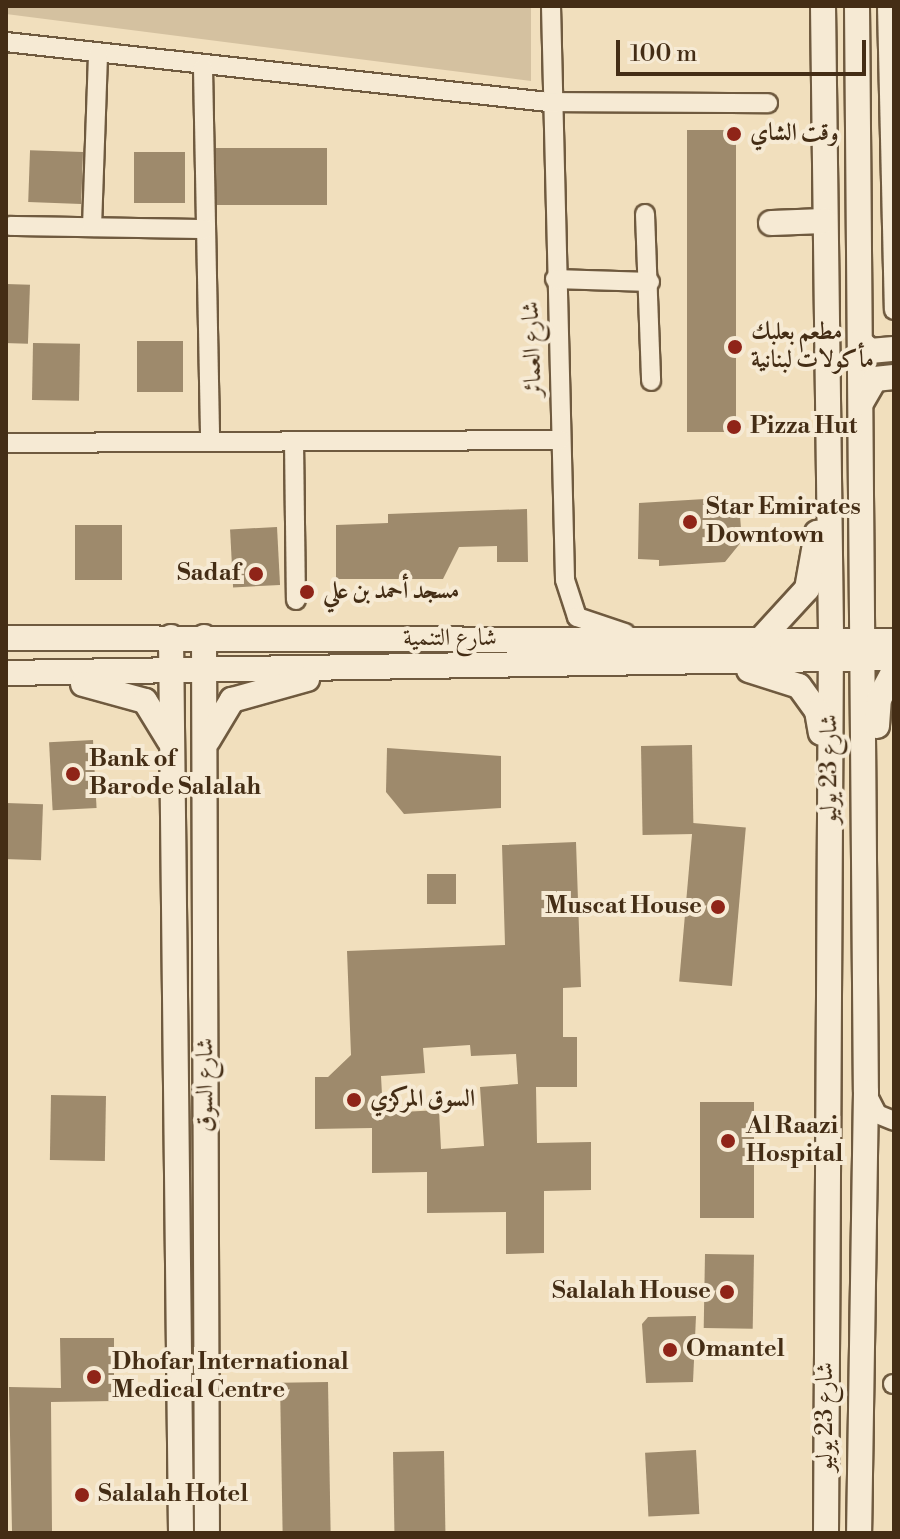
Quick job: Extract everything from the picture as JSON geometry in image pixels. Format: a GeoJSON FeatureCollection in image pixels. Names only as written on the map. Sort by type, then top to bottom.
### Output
{"type":"FeatureCollection","features":[{"type":"Feature","properties":{"kind":"street","name":"شارع العمائر"},"geometry":{"type":"LineString","coordinates":[[551,6],[548,102],[568,601],[585,623],[643,639]]}},
{"type":"Feature","properties":{"kind":"street","name":"شارع 23 يوليو"},"geometry":{"type":"LineString","coordinates":[[823,6],[825,475],[831,649],[826,1533]]}},
{"type":"Feature","properties":{"kind":"street","name":"شارع 23 يوليو"},"geometry":{"type":"LineString","coordinates":[[857,6],[866,1092],[859,1533]]}},
{"type":"Feature","properties":{"kind":"street"},"geometry":{"type":"LineString","coordinates":[[887,6],[894,310]]}},
{"type":"Feature","properties":{"kind":"street"},"geometry":{"type":"LineString","coordinates":[[6,42],[203,68],[548,102],[768,103]]}},
{"type":"Feature","properties":{"kind":"street"},"geometry":{"type":"LineString","coordinates":[[92,227],[98,54]]}},
{"type":"Feature","properties":{"kind":"street"},"geometry":{"type":"LineString","coordinates":[[203,68],[210,441]]}},
{"type":"Feature","properties":{"kind":"street"},"geometry":{"type":"LineString","coordinates":[[645,214],[650,282],[651,381]]}},
{"type":"Feature","properties":{"kind":"street"},"geometry":{"type":"LineString","coordinates":[[771,223],[824,221]]}},
{"type":"Feature","properties":{"kind":"street"},"geometry":{"type":"LineString","coordinates":[[10,226],[206,229]]}},
{"type":"Feature","properties":{"kind":"street"},"geometry":{"type":"LineString","coordinates":[[555,279],[650,282]]}},
{"type":"Feature","properties":{"kind":"street"},"geometry":{"type":"LineString","coordinates":[[860,342],[870,351],[894,349]]}},
{"type":"Feature","properties":{"kind":"street"},"geometry":{"type":"LineString","coordinates":[[861,403],[875,379],[894,378]]}},
{"type":"Feature","properties":{"kind":"street"},"geometry":{"type":"LineString","coordinates":[[6,443],[560,440]]}},
{"type":"Feature","properties":{"kind":"street"},"geometry":{"type":"LineString","coordinates":[[294,441],[296,600]]}},
{"type":"Feature","properties":{"kind":"street"},"geometry":{"type":"LineString","coordinates":[[761,639],[807,589],[825,475]]}},
{"type":"Feature","properties":{"kind":"street"},"geometry":{"type":"LineString","coordinates":[[862,513],[871,540],[876,602],[894,638]]}},
{"type":"Feature","properties":{"kind":"street","name":"شارع السوق"},"geometry":{"type":"LineString","coordinates":[[171,637],[181,1533]]}},
{"type":"Feature","properties":{"kind":"street","name":"شارع السوق"},"geometry":{"type":"LineString","coordinates":[[204,637],[206,1508],[209,1533]]}},
{"type":"Feature","properties":{"kind":"street","name":"شارع التنمية"},"geometry":{"type":"LineString","coordinates":[[6,638],[761,639],[831,649]]}},
{"type":"Feature","properties":{"kind":"street","name":"شارع التنمية"},"geometry":{"type":"LineString","coordinates":[[6,673],[731,663],[831,649],[864,648],[894,638]]}},
{"type":"Feature","properties":{"kind":"street","name":"شارع التنمية"},"geometry":{"type":"LineString","coordinates":[[864,648],[894,658]]}},
{"type":"Feature","properties":{"kind":"street"},"geometry":{"type":"LineString","coordinates":[[731,663],[793,682],[807,694],[819,718],[830,782]]}},
{"type":"Feature","properties":{"kind":"street"},"geometry":{"type":"LineString","coordinates":[[205,754],[216,717],[232,700],[329,668]]}},
{"type":"Feature","properties":{"kind":"street"},"geometry":{"type":"LineString","coordinates":[[864,778],[873,764],[879,699],[894,671]]}},
{"type":"Feature","properties":{"kind":"street"},"geometry":{"type":"LineString","coordinates":[[60,672],[145,701],[172,748]]}},
{"type":"Feature","properties":{"kind":"street"},"geometry":{"type":"LineString","coordinates":[[866,1092],[877,1114],[894,1121]]}},
{"type":"Feature","properties":{"kind":"street"},"geometry":{"type":"LineString","coordinates":[[866,1150],[875,1130],[894,1121]]}},
{"type":"Feature","properties":{"kind":"shaded area"},"geometry":{"type":"Polygon","coordinates":[[[6,6],[531,6],[531,81],[6,14],[6,6]]]}},
{"type":"Feature","properties":{"kind":"building"},"geometry":{"type":"Polygon","coordinates":[[[687,130],[736,130],[736,432],[687,432],[687,130]]]}},
{"type":"Feature","properties":{"kind":"building"},"geometry":{"type":"Polygon","coordinates":[[[216,148],[327,148],[327,205],[216,205],[216,148]]]}},
{"type":"Feature","properties":{"kind":"building"},"geometry":{"type":"Polygon","coordinates":[[[30,150],[83,152],[81,204],[28,202],[30,150]]]}},
{"type":"Feature","properties":{"kind":"building"},"geometry":{"type":"Polygon","coordinates":[[[134,152],[185,152],[185,203],[134,203],[134,152]]]}},
{"type":"Feature","properties":{"kind":"building"},"geometry":{"type":"Polygon","coordinates":[[[6,284],[30,285],[28,344],[6,343],[6,284]]]}},
{"type":"Feature","properties":{"kind":"building"},"geometry":{"type":"Polygon","coordinates":[[[137,341],[183,341],[183,392],[137,392],[137,341]]]}},
{"type":"Feature","properties":{"kind":"building"},"geometry":{"type":"Polygon","coordinates":[[[33,343],[80,344],[79,401],[32,400],[33,343]]]}},
{"type":"Feature","properties":{"kind":"building","name":"Star Emirates Downtown"},"geometry":{"type":"Polygon","coordinates":[[[721,498],[723,504],[739,503],[742,541],[725,562],[659,566],[659,560],[638,559],[639,503],[721,498]]]}},
{"type":"Feature","properties":{"kind":"building"},"geometry":{"type":"Polygon","coordinates":[[[527,509],[528,562],[497,562],[497,546],[459,547],[443,579],[336,579],[336,525],[388,523],[388,514],[527,509]]]}},
{"type":"Feature","properties":{"kind":"building"},"geometry":{"type":"Polygon","coordinates":[[[75,525],[122,525],[122,580],[75,580],[75,525]]]}},
{"type":"Feature","properties":{"kind":"building"},"geometry":{"type":"Polygon","coordinates":[[[277,527],[280,585],[233,587],[230,529],[277,527]]]}},
{"type":"Feature","properties":{"kind":"building","name":"Bank of Barode Salalah"},"geometry":{"type":"Polygon","coordinates":[[[93,740],[97,808],[53,810],[49,742],[93,740]]]}},
{"type":"Feature","properties":{"kind":"building"},"geometry":{"type":"Polygon","coordinates":[[[692,745],[694,834],[643,835],[641,746],[692,745]]]}},
{"type":"Feature","properties":{"kind":"building"},"geometry":{"type":"Polygon","coordinates":[[[387,748],[501,756],[501,808],[404,814],[386,792],[387,748]]]}},
{"type":"Feature","properties":{"kind":"building"},"geometry":{"type":"Polygon","coordinates":[[[6,803],[43,804],[41,860],[6,859],[6,803]]]}},
{"type":"Feature","properties":{"kind":"building","name":"Muscat House"},"geometry":{"type":"Polygon","coordinates":[[[693,823],[746,828],[732,986],[679,981],[693,823]]]}},
{"type":"Feature","properties":{"kind":"building"},"geometry":{"type":"Polygon","coordinates":[[[576,842],[581,987],[563,988],[563,1037],[577,1037],[577,1087],[536,1087],[537,1143],[591,1142],[591,1190],[544,1191],[544,1253],[506,1254],[506,1212],[427,1213],[427,1172],[372,1173],[372,1128],[315,1129],[315,1077],[328,1077],[351,1055],[347,951],[505,945],[502,845],[576,842]],[[470,1045],[423,1048],[425,1073],[381,1076],[383,1113],[439,1110],[441,1149],[484,1146],[480,1087],[518,1084],[516,1054],[471,1056],[470,1045]]]}},
{"type":"Feature","properties":{"kind":"building"},"geometry":{"type":"Polygon","coordinates":[[[427,874],[456,874],[456,904],[427,904],[427,874]]]}},
{"type":"Feature","properties":{"kind":"building"},"geometry":{"type":"Polygon","coordinates":[[[51,1095],[106,1096],[105,1161],[50,1160],[51,1095]]]}},
{"type":"Feature","properties":{"kind":"building","name":"Al Raazi Hospital"},"geometry":{"type":"Polygon","coordinates":[[[700,1102],[754,1102],[754,1218],[700,1218],[700,1102]]]}},
{"type":"Feature","properties":{"kind":"building","name":"Salalah House"},"geometry":{"type":"Polygon","coordinates":[[[705,1254],[754,1255],[753,1329],[704,1328],[705,1254]]]}},
{"type":"Feature","properties":{"kind":"building","name":"Omantel"},"geometry":{"type":"Polygon","coordinates":[[[696,1316],[693,1382],[646,1383],[642,1324],[648,1317],[696,1316]]]}},
{"type":"Feature","properties":{"kind":"building"},"geometry":{"type":"Polygon","coordinates":[[[60,1338],[114,1338],[114,1401],[51,1402],[52,1531],[12,1531],[9,1387],[61,1388],[60,1338]]]}},
{"type":"Feature","properties":{"kind":"building"},"geometry":{"type":"Polygon","coordinates":[[[328,1382],[331,1533],[283,1533],[280,1383],[328,1382]]]}},
{"type":"Feature","properties":{"kind":"building"},"geometry":{"type":"Polygon","coordinates":[[[696,1450],[699,1514],[648,1517],[645,1453],[696,1450]]]}},
{"type":"Feature","properties":{"kind":"building"},"geometry":{"type":"Polygon","coordinates":[[[444,1451],[445,1533],[394,1533],[393,1452],[444,1451]]]}},
{"type":"Feature","properties":{"kind":"place","name":"وقت الشاي"},"geometry":{"type":"Point","coordinates":[734,134]}},
{"type":"Feature","properties":{"kind":"place","name":"مطعم بعلبك مأكولات لبنانية"},"geometry":{"type":"Point","coordinates":[735,347]}},
{"type":"Feature","properties":{"kind":"place","name":"Pizza Hut"},"geometry":{"type":"Point","coordinates":[734,427]}},
{"type":"Feature","properties":{"kind":"place","name":"Star Emirates Downtown"},"geometry":{"type":"Point","coordinates":[690,522]}},
{"type":"Feature","properties":{"kind":"place","name":"Sadaf"},"geometry":{"type":"Point","coordinates":[256,574]}},
{"type":"Feature","properties":{"kind":"place","name":"مسجد أحمد بن علي"},"geometry":{"type":"Point","coordinates":[307,592]}},
{"type":"Feature","properties":{"kind":"place","name":"Bank of Barode Salalah"},"geometry":{"type":"Point","coordinates":[73,774]}},
{"type":"Feature","properties":{"kind":"place","name":"Muscat House"},"geometry":{"type":"Point","coordinates":[718,907]}},
{"type":"Feature","properties":{"kind":"place","name":"السوق المركزي"},"geometry":{"type":"Point","coordinates":[354,1100]}},
{"type":"Feature","properties":{"kind":"place","name":"Al Raazi Hospital"},"geometry":{"type":"Point","coordinates":[728,1141]}},
{"type":"Feature","properties":{"kind":"place","name":"Salalah House"},"geometry":{"type":"Point","coordinates":[727,1292]}},
{"type":"Feature","properties":{"kind":"place","name":"Omantel"},"geometry":{"type":"Point","coordinates":[670,1350]}},
{"type":"Feature","properties":{"kind":"place","name":"Dhofar International Medical Centre"},"geometry":{"type":"Point","coordinates":[94,1377]}},
{"type":"Feature","properties":{"kind":"place","name":"Salalah Hotel"},"geometry":{"type":"Point","coordinates":[82,1495]}}]}
